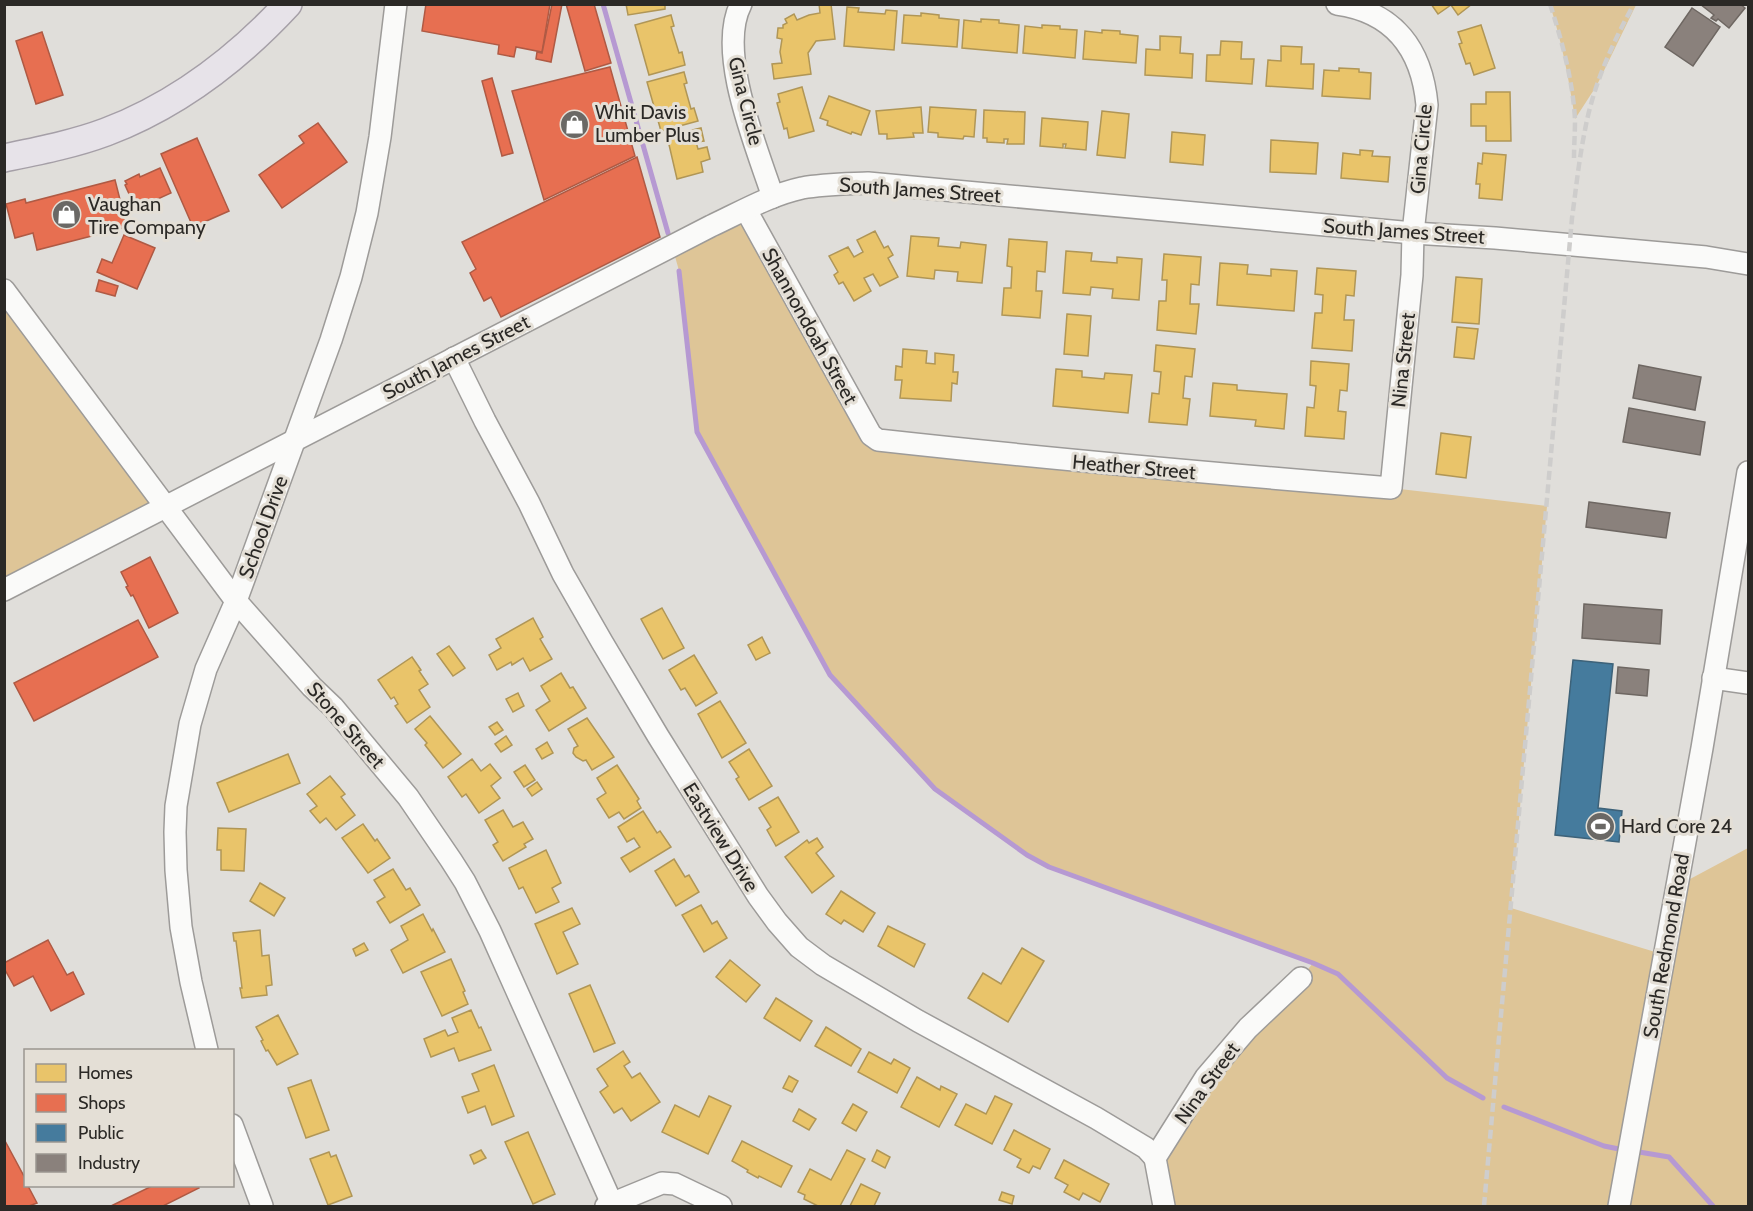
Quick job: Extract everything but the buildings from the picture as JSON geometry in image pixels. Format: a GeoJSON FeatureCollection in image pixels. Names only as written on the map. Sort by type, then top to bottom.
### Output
{"type":"FeatureCollection","features":[{"type":"Feature","properties":{"kind":"main road"},"geometry":{"type":"LineString","coordinates":[[4,158],[105,132],[161,107],[231,60],[269,26],[288,4]]}},
{"type":"Feature","properties":{"kind":"street","name":"School Drive"},"geometry":{"type":"LineString","coordinates":[[207,1049],[190,982],[181,927],[175,832],[176,806],[190,724],[206,669],[236,601],[331,340],[351,278],[367,213],[380,137],[396,4]]}},
{"type":"Feature","properties":{"kind":"street","name":"Gina Circle"},"geometry":{"type":"LineString","coordinates":[[741,4],[733,27],[732,50],[743,106],[773,197]]}},
{"type":"Feature","properties":{"kind":"street","name":"Gina Circle"},"geometry":{"type":"LineString","coordinates":[[1337,4],[1371,13],[1387,22],[1412,49],[1420,66],[1427,105],[1413,233]]}},
{"type":"Feature","properties":{"kind":"street","name":"South James Street"},"geometry":{"type":"LineString","coordinates":[[4,590],[746,210],[773,197],[802,188],[868,183],[1413,233],[1706,257],[1749,264]]}},
{"type":"Feature","properties":{"kind":"street","name":"Shannondoah Street"},"geometry":{"type":"LineString","coordinates":[[746,210],[871,435],[878,440]]}},
{"type":"Feature","properties":{"kind":"street","name":"Nina Street"},"geometry":{"type":"LineString","coordinates":[[1391,488],[1412,275],[1413,233]]}},
{"type":"Feature","properties":{"kind":"street","name":"Stone Street"},"geometry":{"type":"LineString","coordinates":[[4,290],[236,601],[312,687],[333,707],[408,796],[465,882],[490,931],[610,1206]]}},
{"type":"Feature","properties":{"kind":"street","name":"Eastview Drive"},"geometry":{"type":"LineString","coordinates":[[454,358],[563,573],[602,642],[758,896],[777,922],[799,947],[823,965],[918,1021],[1096,1118],[1146,1148],[1155,1158]]}},
{"type":"Feature","properties":{"kind":"street","name":"Heather Street"},"geometry":{"type":"LineString","coordinates":[[878,440],[1206,473],[1391,488]]}},
{"type":"Feature","properties":{"kind":"street","name":"South Redmond Road"},"geometry":{"type":"LineString","coordinates":[[1619,1206],[1702,748],[1749,472]]}},
{"type":"Feature","properties":{"kind":"street"},"geometry":{"type":"LineString","coordinates":[[1713,678],[1749,683]]}},
{"type":"Feature","properties":{"kind":"street","name":"Nina Street"},"geometry":{"type":"LineString","coordinates":[[1155,1158],[1206,1077],[1248,1028],[1301,978]]}},
{"type":"Feature","properties":{"kind":"street"},"geometry":{"type":"LineString","coordinates":[[234,1130],[262,1206]]}},
{"type":"Feature","properties":{"kind":"street"},"geometry":{"type":"LineString","coordinates":[[1155,1158],[1164,1206]]}},
{"type":"Feature","properties":{"kind":"street"},"geometry":{"type":"LineString","coordinates":[[610,1206],[662,1183],[675,1184],[721,1206]]}},
{"type":"Feature","properties":{"kind":"shaded area"},"geometry":{"type":"Polygon","coordinates":[[[1550,5],[1636,5],[1597,85],[1575,119],[1565,61],[1550,5]]]}},
{"type":"Feature","properties":{"kind":"shaded area"},"geometry":{"type":"Polygon","coordinates":[[[746,210],[871,435],[1547,506],[1511,908],[1665,955],[1677,886],[1748,848],[1748,1206],[1164,1206],[1155,1158],[1237,1040],[1301,978],[1313,963],[1049,867],[1027,855],[935,789],[830,675],[697,432],[680,274],[672,246],[746,210]]]}},
{"type":"Feature","properties":{"kind":"shaded area"},"geometry":{"type":"Polygon","coordinates":[[[4,290],[166,508],[4,590],[4,290]]]}},
{"type":"Feature","properties":{"kind":"waterway"},"geometry":{"type":"LineString","coordinates":[[603,4],[668,233]]}},
{"type":"Feature","properties":{"kind":"waterway"},"geometry":{"type":"LineString","coordinates":[[679,271],[697,432],[830,675],[935,789],[1027,855],[1049,867],[1338,974],[1447,1078],[1483,1098]]}},
{"type":"Feature","properties":{"kind":"waterway"},"geometry":{"type":"LineString","coordinates":[[1504,1107],[1604,1146],[1624,1150]]}},
{"type":"Feature","properties":{"kind":"waterway"},"geometry":{"type":"LineString","coordinates":[[1633,1151],[1669,1157],[1713,1206]]}},
{"type":"Feature","properties":{"kind":"railway"},"geometry":{"type":"LineString","coordinates":[[1550,4],[1563,47],[1572,91],[1575,120],[1574,158]]}},
{"type":"Feature","properties":{"kind":"railway"},"geometry":{"type":"LineString","coordinates":[[1484,1206],[1572,218],[1579,163],[1593,97],[1618,34],[1634,4]]}},
{"type":"Feature","properties":{"kind":"place","name":"Whit Davis Lumber Plus"},"geometry":{"type":"Point","coordinates":[574,124]}},
{"type":"Feature","properties":{"kind":"place","name":"Vaughan Tire Company"},"geometry":{"type":"Point","coordinates":[67,215]}},
{"type":"Feature","properties":{"kind":"place","name":"Hard Core 24"},"geometry":{"type":"Point","coordinates":[1600,826]}}]}
